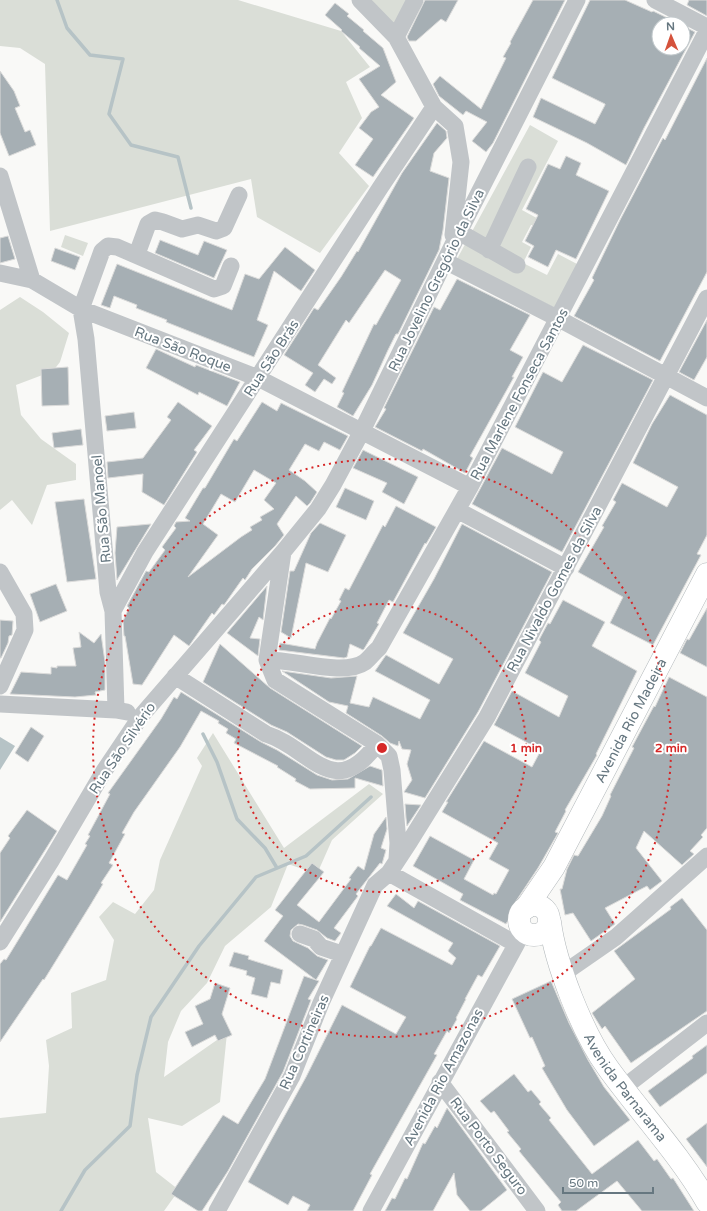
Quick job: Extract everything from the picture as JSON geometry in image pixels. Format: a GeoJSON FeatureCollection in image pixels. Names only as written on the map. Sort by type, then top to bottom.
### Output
{"type":"FeatureCollection","features":[{"type":"Feature","properties":{"kind":"main road","name":"Avenida Rio Madeira"},"geometry":{"type":"LineString","coordinates":[[531,928],[547,891],[554,867],[707,574]]}},
{"type":"Feature","properties":{"kind":"main road","name":"Avenida Parnarama"},"geometry":{"type":"LineString","coordinates":[[531,928],[544,941],[562,969],[589,1036],[607,1066],[705,1194]]}},
{"type":"Feature","properties":{"kind":"street"},"geometry":{"type":"LineString","coordinates":[[360,0],[396,37],[434,107],[455,126],[461,162],[455,239],[489,250],[517,265]]}},
{"type":"Feature","properties":{"kind":"street"},"geometry":{"type":"LineString","coordinates":[[396,37],[415,0]]}},
{"type":"Feature","properties":{"kind":"street","name":"Rua Jovelino Gregório da Silva"},"geometry":{"type":"LineString","coordinates":[[283,552],[318,509],[333,485],[362,431],[444,261],[577,0]]}},
{"type":"Feature","properties":{"kind":"street"},"geometry":{"type":"LineString","coordinates":[[655,0],[707,27]]}},
{"type":"Feature","properties":{"kind":"street","name":"Rua Marlene Fonseca Santos"},"geometry":{"type":"LineString","coordinates":[[266,660],[279,660],[338,669],[365,662],[379,648],[470,487],[559,319],[707,31]]}},
{"type":"Feature","properties":{"kind":"street","name":"Rua São Brás"},"geometry":{"type":"LineString","coordinates":[[113,611],[145,552],[434,107]]}},
{"type":"Feature","properties":{"kind":"street"},"geometry":{"type":"LineString","coordinates":[[489,250],[528,167]]}},
{"type":"Feature","properties":{"kind":"street"},"geometry":{"type":"LineString","coordinates":[[0,176],[32,280]]}},
{"type":"Feature","properties":{"kind":"street"},"geometry":{"type":"LineString","coordinates":[[137,254],[148,224],[154,220],[182,229],[198,225],[216,231],[224,228],[239,195]]}},
{"type":"Feature","properties":{"kind":"street"},"geometry":{"type":"LineString","coordinates":[[81,309],[102,251],[108,246],[117,247],[137,254],[214,289],[223,286],[231,266]]}},
{"type":"Feature","properties":{"kind":"street"},"geometry":{"type":"LineString","coordinates":[[444,261],[559,319],[707,398]]}},
{"type":"Feature","properties":{"kind":"street","name":"Rua São Roque"},"geometry":{"type":"LineString","coordinates":[[0,273],[32,280],[81,309],[258,378],[470,487]]}},
{"type":"Feature","properties":{"kind":"street","name":"Rua Nivaldo Gomes da Silva"},"geometry":{"type":"LineString","coordinates":[[393,866],[487,717],[707,298]]}},
{"type":"Feature","properties":{"kind":"street","name":"Rua São Manoel"},"geometry":{"type":"LineString","coordinates":[[81,309],[86,339],[108,592],[113,611],[116,710]]}},
{"type":"Feature","properties":{"kind":"street"},"geometry":{"type":"LineString","coordinates":[[457,510],[566,568]]}},
{"type":"Feature","properties":{"kind":"street"},"geometry":{"type":"LineString","coordinates":[[283,552],[266,660],[275,680],[377,744],[389,756],[392,770],[398,843],[393,866],[531,928]]}},
{"type":"Feature","properties":{"kind":"street","name":"Rua São Silvério"},"geometry":{"type":"LineString","coordinates":[[0,942],[51,861],[104,771],[141,716],[283,552]]}},
{"type":"Feature","properties":{"kind":"street"},"geometry":{"type":"LineString","coordinates":[[0,572],[24,614],[24,630],[0,686]]}},
{"type":"Feature","properties":{"kind":"street"},"geometry":{"type":"LineString","coordinates":[[175,676],[266,734],[280,738],[313,763],[330,770],[343,771],[355,766],[368,757],[377,744]]}},
{"type":"Feature","properties":{"kind":"street"},"geometry":{"type":"LineString","coordinates":[[0,704],[116,710],[141,716]]}},
{"type":"Feature","properties":{"kind":"street"},"geometry":{"type":"LineString","coordinates":[[562,969],[616,937],[702,860],[707,845]]}},
{"type":"Feature","properties":{"kind":"street","name":"Rua Cortineiras"},"geometry":{"type":"LineString","coordinates":[[217,1211],[292,1076],[342,954],[375,885],[393,866]]}},
{"type":"Feature","properties":{"kind":"street","name":"Avenida Rio Amazonas"},"geometry":{"type":"LineString","coordinates":[[371,1211],[440,1082],[531,928]]}},
{"type":"Feature","properties":{"kind":"street"},"geometry":{"type":"LineString","coordinates":[[300,934],[314,939],[321,947],[342,954]]}},
{"type":"Feature","properties":{"kind":"street"},"geometry":{"type":"LineString","coordinates":[[623,1088],[707,1023]]}},
{"type":"Feature","properties":{"kind":"street","name":"Rua Porto Seguro"},"geometry":{"type":"LineString","coordinates":[[440,1082],[537,1211]]}},
{"type":"Feature","properties":{"kind":"shaded area"},"geometry":{"type":"Polygon","coordinates":[[[0,0],[238,0],[341,31],[370,67],[346,82],[362,118],[339,153],[369,186],[320,253],[257,217],[251,179],[50,231],[45,64],[20,48],[0,46],[0,0]]]}},
{"type":"Feature","properties":{"kind":"shaded area"},"geometry":{"type":"Polygon","coordinates":[[[359,0],[409,0],[391,32],[359,0]]]}},
{"type":"Feature","properties":{"kind":"shaded area"},"geometry":{"type":"Polygon","coordinates":[[[530,125],[558,141],[522,210],[544,222],[543,225],[531,225],[522,242],[531,247],[523,263],[547,275],[558,254],[577,264],[555,308],[457,259],[530,125]]]}},
{"type":"Feature","properties":{"kind":"shaded area"},"geometry":{"type":"Polygon","coordinates":[[[65,235],[88,243],[83,256],[61,247],[65,235]]]}},
{"type":"Feature","properties":{"kind":"shaded area"},"geometry":{"type":"Polygon","coordinates":[[[20,297],[43,312],[69,333],[60,362],[53,371],[16,385],[21,415],[41,439],[76,464],[76,480],[47,485],[32,525],[12,500],[0,510],[0,310],[20,297]]]}},
{"type":"Feature","properties":{"kind":"shaded area"},"geometry":{"type":"Polygon","coordinates":[[[213,733],[284,848],[369,784],[383,794],[332,840],[317,874],[288,864],[271,907],[225,946],[207,983],[181,1011],[168,1042],[164,1077],[227,1033],[220,1102],[182,1126],[148,1118],[156,1172],[179,1190],[164,1211],[0,1211],[0,1118],[46,1113],[49,1066],[46,1040],[72,1028],[71,993],[106,980],[114,940],[99,917],[113,902],[135,914],[154,890],[160,860],[202,766],[197,758],[213,733]]]}},
{"type":"Feature","properties":{"kind":"shaded area"},"geometry":{"type":"Polygon","coordinates":[[[0,737],[15,746],[0,770],[0,737]]]}},
{"type":"Feature","properties":{"kind":"building"},"geometry":{"type":"Polygon","coordinates":[[[425,0],[458,0],[446,22],[441,19],[416,41],[409,41],[407,37],[425,0]]]}},
{"type":"Feature","properties":{"kind":"building"},"geometry":{"type":"Polygon","coordinates":[[[533,0],[565,0],[493,143],[486,152],[472,141],[487,122],[466,111],[463,115],[439,96],[433,84],[440,76],[481,109],[506,58],[503,57],[511,43],[510,42],[533,0]]]}},
{"type":"Feature","properties":{"kind":"building"},"geometry":{"type":"Polygon","coordinates":[[[590,0],[625,0],[663,16],[651,16],[651,56],[682,56],[626,165],[587,143],[533,117],[541,98],[595,124],[605,105],[552,78],[590,0]]]}},
{"type":"Feature","properties":{"kind":"building"},"geometry":{"type":"Polygon","coordinates":[[[689,0],[707,0],[707,16],[687,5],[689,0]]]}},
{"type":"Feature","properties":{"kind":"building"},"geometry":{"type":"Polygon","coordinates":[[[335,3],[349,14],[347,16],[383,48],[396,82],[381,95],[414,118],[373,177],[355,165],[373,139],[359,128],[371,112],[379,107],[359,79],[380,66],[325,15],[335,3]]]}},
{"type":"Feature","properties":{"kind":"building"},"geometry":{"type":"Polygon","coordinates":[[[691,30],[695,32],[691,40],[691,30]]]}},
{"type":"Feature","properties":{"kind":"building"},"geometry":{"type":"Polygon","coordinates":[[[707,58],[707,272],[660,361],[574,316],[594,280],[592,278],[620,220],[663,138],[665,140],[707,58]]]}},
{"type":"Feature","properties":{"kind":"building"},"geometry":{"type":"Polygon","coordinates":[[[0,71],[14,91],[20,106],[15,108],[25,132],[30,130],[36,145],[9,156],[0,133],[0,71]]]}},
{"type":"Feature","properties":{"kind":"building"},"geometry":{"type":"Polygon","coordinates":[[[437,123],[446,131],[447,138],[434,153],[430,171],[449,178],[443,230],[439,250],[398,334],[396,334],[388,350],[372,385],[353,416],[337,407],[344,393],[342,392],[374,324],[376,325],[401,280],[385,270],[349,323],[346,320],[318,365],[336,378],[332,384],[324,379],[315,392],[305,385],[313,373],[284,355],[314,308],[318,310],[357,251],[358,252],[402,173],[437,123]]]}},
{"type":"Feature","properties":{"kind":"building"},"geometry":{"type":"Polygon","coordinates":[[[566,156],[581,163],[576,175],[609,191],[576,259],[556,250],[548,267],[528,257],[534,246],[525,241],[538,215],[526,209],[548,164],[560,169],[566,156]]]}},
{"type":"Feature","properties":{"kind":"building"},"geometry":{"type":"Polygon","coordinates":[[[8,236],[15,259],[0,263],[0,238],[8,236]]]}},
{"type":"Feature","properties":{"kind":"building"},"geometry":{"type":"Polygon","coordinates":[[[160,240],[198,255],[204,241],[227,250],[214,278],[155,253],[160,240]]]}},
{"type":"Feature","properties":{"kind":"building"},"geometry":{"type":"Polygon","coordinates":[[[285,247],[315,270],[301,291],[274,271],[257,320],[268,325],[254,357],[166,322],[167,320],[136,308],[137,305],[114,296],[110,308],[101,305],[117,264],[232,310],[245,274],[259,279],[285,247]]]}},
{"type":"Feature","properties":{"kind":"building"},"geometry":{"type":"Polygon","coordinates":[[[55,248],[80,257],[75,270],[51,261],[55,248]]]}},
{"type":"Feature","properties":{"kind":"building"},"geometry":{"type":"Polygon","coordinates":[[[457,279],[530,315],[510,350],[523,357],[512,377],[514,377],[470,456],[473,458],[465,473],[423,449],[422,451],[375,427],[386,409],[384,408],[434,307],[440,310],[457,279]]]}},
{"type":"Feature","properties":{"kind":"building"},"geometry":{"type":"Polygon","coordinates":[[[707,320],[707,357],[694,380],[679,372],[707,320]]]}},
{"type":"Feature","properties":{"kind":"building"},"geometry":{"type":"Polygon","coordinates":[[[583,345],[653,380],[562,552],[472,504],[502,448],[552,474],[563,452],[515,427],[543,372],[562,382],[583,345]]]}},
{"type":"Feature","properties":{"kind":"building"},"geometry":{"type":"Polygon","coordinates":[[[156,349],[195,367],[196,365],[240,382],[227,406],[199,392],[198,395],[146,368],[156,349]]]}},
{"type":"Feature","properties":{"kind":"building"},"geometry":{"type":"Polygon","coordinates":[[[68,367],[69,405],[42,406],[41,369],[68,367]]]}},
{"type":"Feature","properties":{"kind":"building"},"geometry":{"type":"Polygon","coordinates":[[[670,395],[707,415],[707,535],[697,554],[701,555],[653,645],[610,623],[623,597],[578,572],[604,527],[602,526],[616,502],[613,500],[622,483],[667,507],[678,487],[633,463],[652,424],[670,395]]]}},
{"type":"Feature","properties":{"kind":"building"},"geometry":{"type":"Polygon","coordinates":[[[178,402],[212,426],[194,450],[197,452],[164,505],[142,492],[143,474],[108,478],[107,462],[143,458],[171,420],[167,417],[178,402]]]}},
{"type":"Feature","properties":{"kind":"building"},"geometry":{"type":"Polygon","coordinates":[[[262,402],[277,411],[281,403],[348,436],[340,450],[324,442],[319,451],[305,444],[289,470],[305,481],[317,492],[310,503],[307,506],[296,496],[277,524],[284,535],[252,569],[245,580],[243,578],[224,605],[222,604],[214,615],[212,613],[189,646],[174,635],[142,685],[133,684],[124,636],[123,621],[129,608],[127,606],[146,571],[149,572],[165,550],[162,547],[176,528],[174,526],[176,522],[190,521],[185,518],[234,439],[237,441],[262,402]],[[254,470],[235,502],[221,494],[203,524],[218,535],[188,577],[252,530],[250,527],[262,520],[260,517],[274,509],[264,500],[276,483],[254,470]]]}},
{"type":"Feature","properties":{"kind":"building"},"geometry":{"type":"Polygon","coordinates":[[[134,412],[136,428],[107,431],[105,416],[134,412]]]}},
{"type":"Feature","properties":{"kind":"building"},"geometry":{"type":"Polygon","coordinates":[[[81,429],[83,445],[54,448],[52,433],[81,429]]]}},
{"type":"Feature","properties":{"kind":"building"},"geometry":{"type":"Polygon","coordinates":[[[363,450],[418,477],[404,504],[382,492],[387,483],[353,468],[363,450]]]}},
{"type":"Feature","properties":{"kind":"building"},"geometry":{"type":"Polygon","coordinates":[[[345,488],[374,501],[366,520],[336,507],[345,488]]]}},
{"type":"Feature","properties":{"kind":"building"},"geometry":{"type":"Polygon","coordinates":[[[84,499],[96,579],[67,582],[55,502],[84,499]]]}},
{"type":"Feature","properties":{"kind":"building"},"geometry":{"type":"Polygon","coordinates":[[[396,506],[436,527],[426,544],[425,543],[393,602],[389,600],[377,623],[379,624],[364,649],[363,650],[350,644],[347,657],[344,658],[279,650],[280,643],[315,649],[330,618],[331,619],[341,601],[339,600],[345,588],[349,590],[383,525],[385,527],[396,506]]]}},
{"type":"Feature","properties":{"kind":"building"},"geometry":{"type":"Polygon","coordinates":[[[320,523],[346,535],[328,572],[306,563],[291,638],[281,632],[290,571],[294,571],[311,533],[320,523]]]}},
{"type":"Feature","properties":{"kind":"building"},"geometry":{"type":"Polygon","coordinates":[[[151,524],[117,580],[115,553],[117,527],[151,524]]]}},
{"type":"Feature","properties":{"kind":"building"},"geometry":{"type":"Polygon","coordinates":[[[462,524],[552,572],[478,712],[425,798],[404,792],[412,780],[407,764],[411,750],[402,749],[399,741],[398,746],[390,743],[382,736],[346,713],[348,706],[329,702],[282,671],[331,678],[357,676],[350,703],[369,707],[373,697],[420,719],[430,700],[375,671],[386,655],[439,684],[453,659],[403,633],[434,579],[462,524]]]}},
{"type":"Feature","properties":{"kind":"building"},"geometry":{"type":"Polygon","coordinates":[[[56,584],[67,611],[40,622],[30,594],[56,584]]]}},
{"type":"Feature","properties":{"kind":"building"},"geometry":{"type":"Polygon","coordinates":[[[267,586],[263,620],[259,617],[250,638],[260,639],[258,656],[227,633],[267,586]]]}},
{"type":"Feature","properties":{"kind":"building"},"geometry":{"type":"Polygon","coordinates":[[[563,600],[605,622],[592,646],[637,671],[596,754],[597,755],[565,810],[566,811],[555,832],[558,833],[538,868],[516,901],[514,910],[506,924],[460,900],[463,894],[413,866],[430,836],[474,860],[464,879],[493,895],[494,893],[496,894],[509,870],[489,859],[498,843],[442,812],[448,802],[446,802],[484,741],[532,767],[541,750],[494,725],[512,691],[559,717],[568,696],[525,673],[541,642],[539,640],[540,638],[548,623],[550,624],[563,600]]]}},
{"type":"Feature","properties":{"kind":"building"},"geometry":{"type":"Polygon","coordinates":[[[707,608],[707,667],[680,653],[687,639],[689,640],[707,608]]]}},
{"type":"Feature","properties":{"kind":"building"},"geometry":{"type":"Polygon","coordinates":[[[0,620],[13,621],[12,635],[9,636],[8,643],[1,658],[0,658],[0,620]]]}},
{"type":"Feature","properties":{"kind":"building"},"geometry":{"type":"Polygon","coordinates":[[[79,632],[94,643],[101,634],[105,662],[105,690],[95,692],[96,695],[75,697],[10,694],[21,672],[51,674],[51,667],[57,668],[57,666],[76,666],[73,648],[81,647],[79,632]]]}},
{"type":"Feature","properties":{"kind":"building"},"geometry":{"type":"Polygon","coordinates":[[[220,644],[270,688],[362,746],[355,753],[344,760],[336,760],[326,757],[287,732],[271,725],[203,682],[220,644]]]}},
{"type":"Feature","properties":{"kind":"building"},"geometry":{"type":"Polygon","coordinates":[[[669,677],[707,697],[707,828],[701,835],[703,837],[690,851],[694,854],[682,865],[644,831],[636,848],[662,881],[650,890],[647,886],[605,908],[615,924],[591,941],[573,913],[565,915],[560,889],[562,889],[567,869],[574,855],[578,856],[602,816],[611,796],[610,795],[634,748],[632,747],[654,706],[655,707],[669,677]]]}},
{"type":"Feature","properties":{"kind":"building"},"geometry":{"type":"Polygon","coordinates":[[[181,692],[317,775],[332,780],[348,779],[370,766],[382,770],[383,786],[355,778],[355,788],[310,789],[295,781],[296,779],[277,767],[278,766],[234,743],[236,739],[226,733],[228,729],[218,723],[219,721],[201,711],[180,747],[134,812],[122,833],[125,834],[109,863],[113,865],[101,883],[103,884],[91,904],[44,980],[43,979],[0,1042],[0,964],[4,959],[6,960],[58,875],[67,880],[87,845],[85,844],[90,836],[88,835],[110,794],[108,793],[161,719],[174,697],[177,699],[181,692]]]}},
{"type":"Feature","properties":{"kind":"building"},"geometry":{"type":"Polygon","coordinates":[[[31,727],[44,736],[28,762],[15,753],[31,727]]]}},
{"type":"Feature","properties":{"kind":"building"},"geometry":{"type":"Polygon","coordinates":[[[405,804],[421,805],[407,826],[406,818],[405,804]]]}},
{"type":"Feature","properties":{"kind":"building"},"geometry":{"type":"Polygon","coordinates":[[[27,810],[57,831],[0,922],[0,853],[10,838],[8,836],[27,810]]]}},
{"type":"Feature","properties":{"kind":"building"},"geometry":{"type":"Polygon","coordinates":[[[386,817],[387,829],[381,848],[386,850],[382,864],[380,863],[356,894],[358,896],[334,928],[341,933],[335,941],[327,938],[317,930],[303,925],[298,924],[291,930],[290,936],[293,941],[308,948],[317,956],[328,960],[316,980],[264,941],[283,916],[275,910],[312,863],[324,872],[297,905],[319,922],[351,879],[349,878],[358,866],[364,870],[374,834],[386,817]]]}},
{"type":"Feature","properties":{"kind":"building"},"geometry":{"type":"Polygon","coordinates":[[[396,894],[414,908],[418,901],[500,946],[482,977],[478,975],[465,999],[456,1018],[457,1019],[449,1033],[447,1031],[434,1054],[437,1055],[370,1174],[372,1175],[353,1211],[307,1211],[310,1205],[293,1196],[288,1205],[248,1182],[306,1077],[342,1005],[396,1034],[406,1017],[350,987],[370,946],[381,928],[452,965],[456,958],[448,951],[453,943],[387,906],[396,894]]]}},
{"type":"Feature","properties":{"kind":"building"},"geometry":{"type":"Polygon","coordinates":[[[682,898],[707,930],[707,1011],[631,1063],[605,1026],[602,1029],[592,1013],[635,979],[614,951],[671,909],[670,907],[682,898]]]}},
{"type":"Feature","properties":{"kind":"building"},"geometry":{"type":"Polygon","coordinates":[[[234,952],[249,956],[248,959],[283,970],[280,984],[271,982],[267,998],[251,994],[255,978],[246,975],[247,971],[229,966],[234,952]]]}},
{"type":"Feature","properties":{"kind":"building"},"geometry":{"type":"Polygon","coordinates":[[[304,976],[319,981],[308,999],[311,1000],[283,1072],[228,1171],[202,1211],[198,1211],[171,1194],[223,1115],[238,1124],[265,1079],[304,976]]]}},
{"type":"Feature","properties":{"kind":"building"},"geometry":{"type":"Polygon","coordinates":[[[551,981],[569,1023],[588,1060],[604,1087],[630,1120],[594,1146],[567,1110],[542,1068],[545,1066],[512,999],[551,981]]]}},
{"type":"Feature","properties":{"kind":"building"},"geometry":{"type":"Polygon","coordinates":[[[215,983],[230,988],[222,1014],[232,1035],[218,1041],[215,1035],[192,1047],[185,1032],[203,1024],[195,1006],[210,999],[215,983]]]}},
{"type":"Feature","properties":{"kind":"building"},"geometry":{"type":"Polygon","coordinates":[[[707,1045],[707,1073],[660,1107],[648,1091],[693,1058],[692,1056],[707,1045]]]}},
{"type":"Feature","properties":{"kind":"building"},"geometry":{"type":"Polygon","coordinates":[[[514,1074],[528,1092],[531,1090],[541,1102],[539,1104],[551,1118],[549,1120],[592,1174],[638,1140],[654,1161],[657,1159],[671,1179],[673,1178],[694,1211],[642,1211],[617,1181],[576,1211],[562,1211],[558,1205],[561,1202],[519,1151],[521,1149],[507,1132],[509,1131],[494,1111],[491,1113],[480,1101],[514,1074]]]}},
{"type":"Feature","properties":{"kind":"building"},"geometry":{"type":"Polygon","coordinates":[[[447,1108],[507,1190],[481,1211],[470,1211],[457,1195],[454,1173],[433,1211],[385,1211],[392,1198],[395,1199],[405,1178],[407,1179],[423,1143],[425,1144],[435,1126],[437,1128],[447,1108]]]}},
{"type":"Feature","properties":{"kind":"building"},"geometry":{"type":"Polygon","coordinates":[[[707,1123],[707,1167],[686,1139],[707,1123]]]}},
{"type":"Feature","properties":{"kind":"waterway"},"geometry":{"type":"LineString","coordinates":[[57,0],[67,28],[90,55],[123,59],[109,114],[131,145],[178,157],[191,208]]}},
{"type":"Feature","properties":{"kind":"waterway"},"geometry":{"type":"LineString","coordinates":[[203,734],[217,762],[237,819],[265,848],[277,868]]}},
{"type":"Feature","properties":{"kind":"waterway"},"geometry":{"type":"LineString","coordinates":[[61,1211],[85,1170],[130,1126],[137,1075],[151,1017],[199,946],[256,877],[306,856],[371,797]]}}]}
